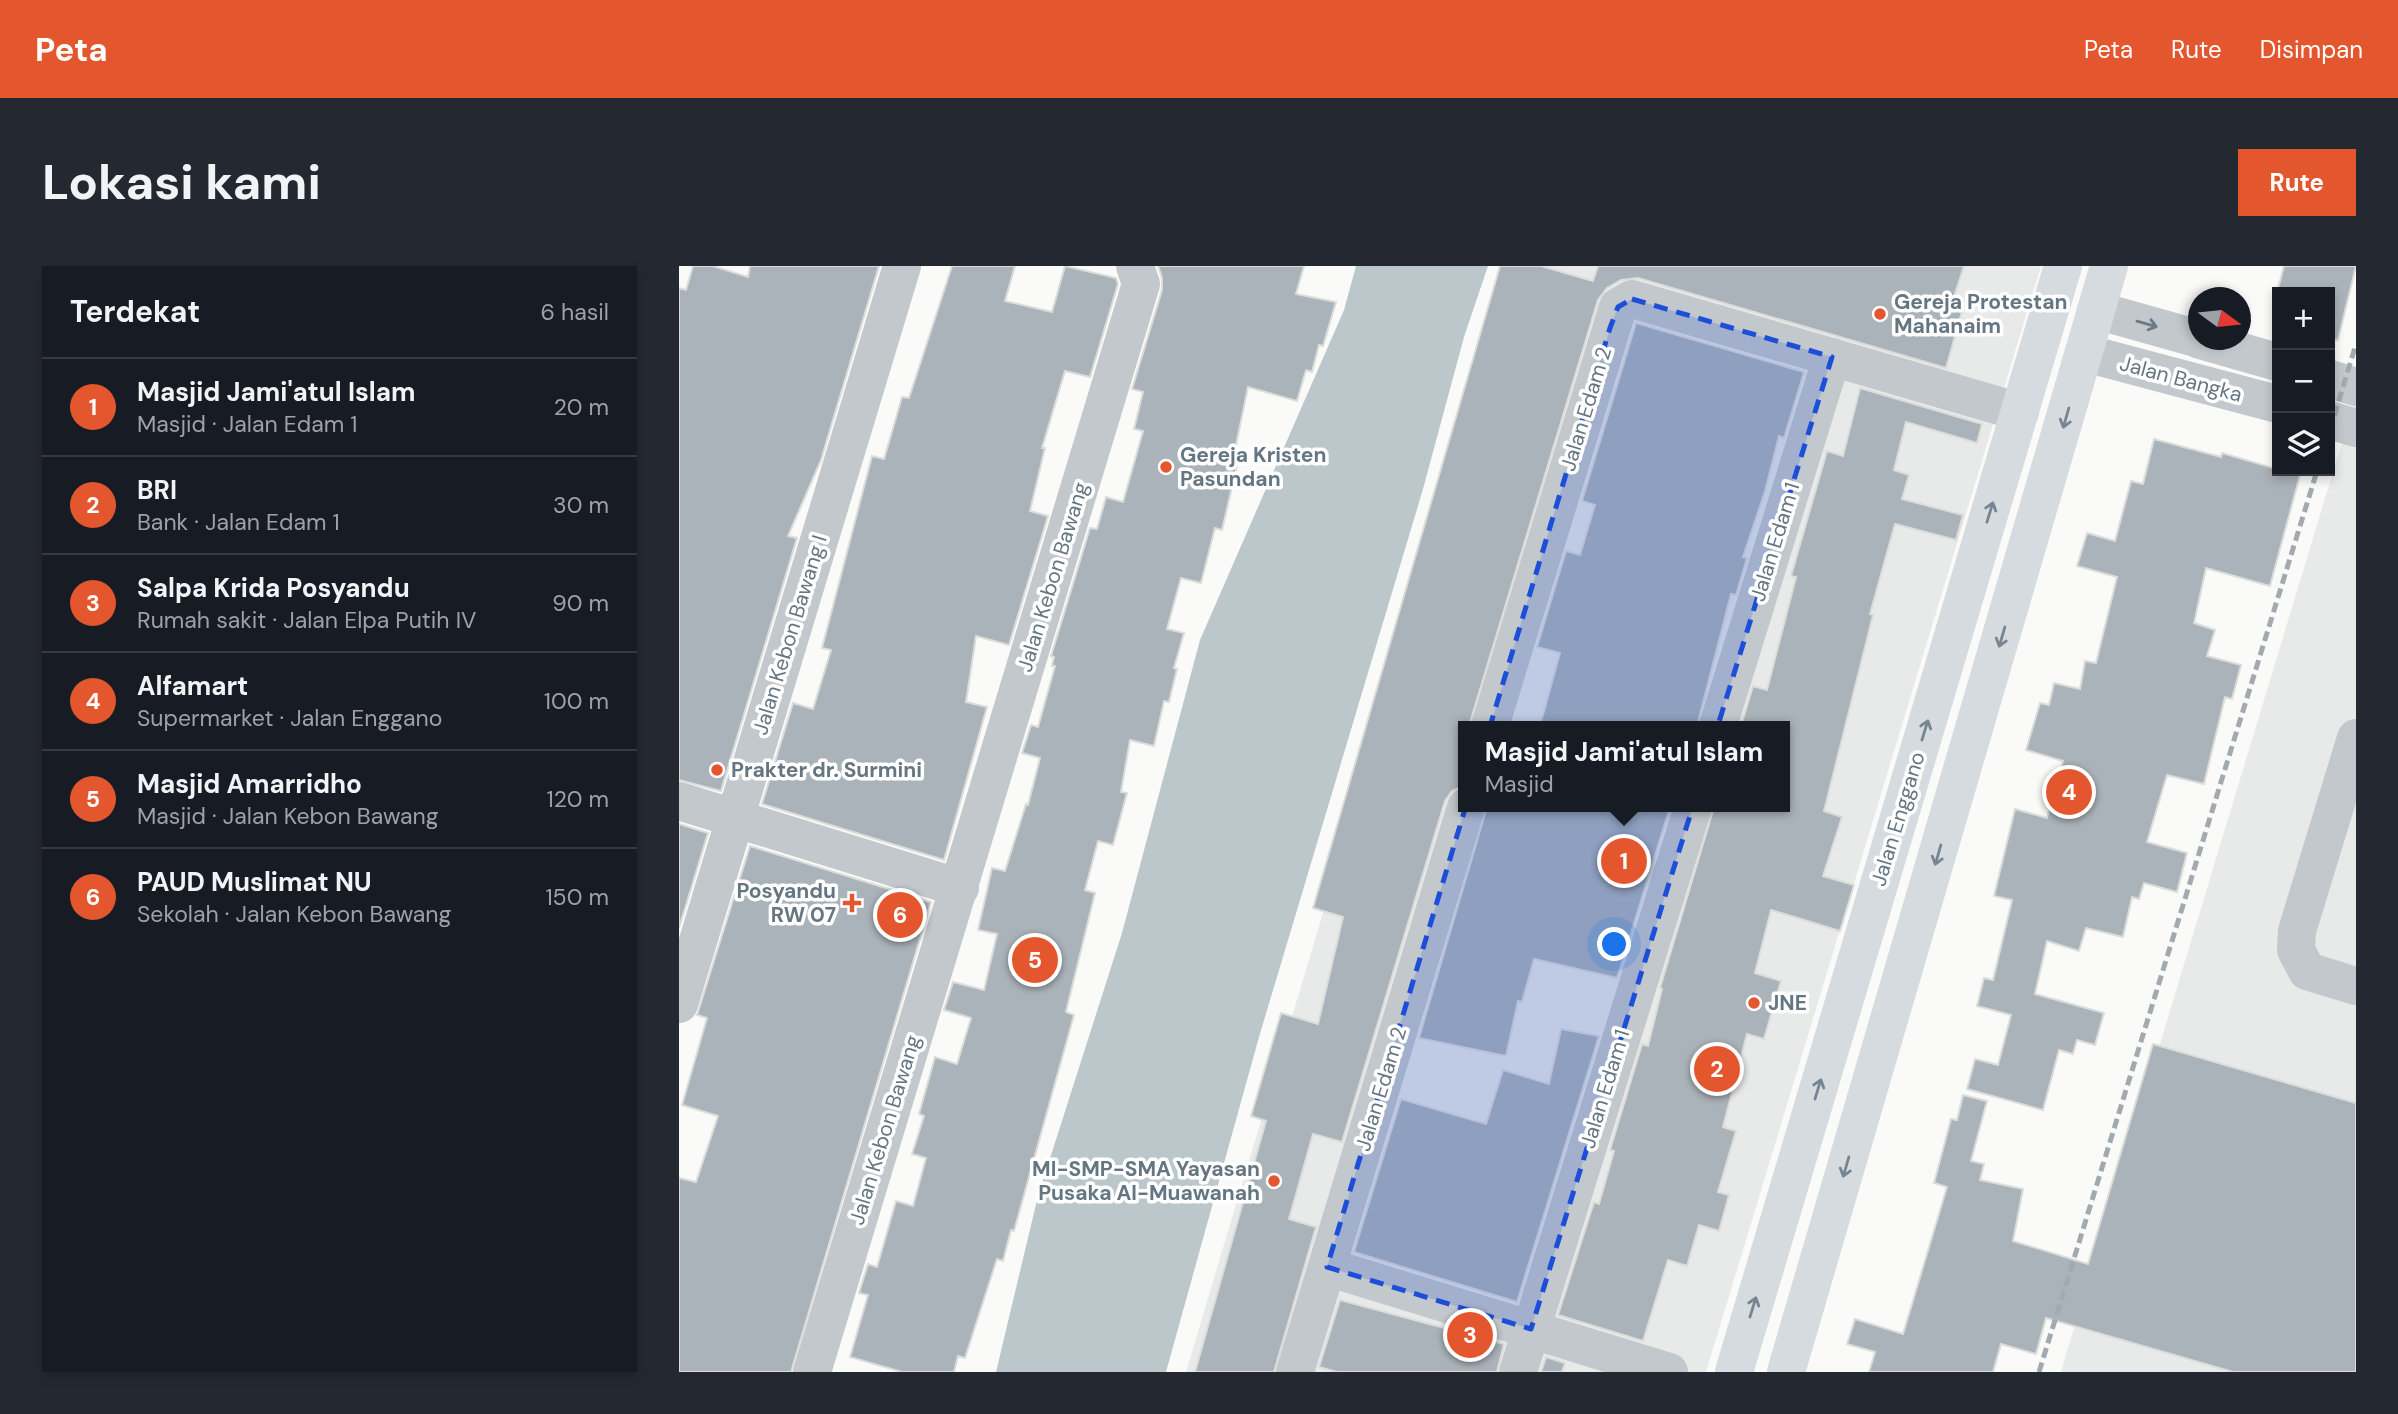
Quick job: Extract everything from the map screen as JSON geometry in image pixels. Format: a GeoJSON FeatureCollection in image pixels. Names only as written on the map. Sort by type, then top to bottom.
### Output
{"type":"FeatureCollection","features":[{"type":"Feature","properties":{"kind":"highway","name":"Jalan Enggano"},"geometry":{"type":"LineString","coordinates":[[1734,1372],[2063,266]]}},
{"type":"Feature","properties":{"kind":"highway"},"geometry":{"type":"LineString","coordinates":[[1786,1372],[2109,266]]}},
{"type":"Feature","properties":{"kind":"highway"},"geometry":{"type":"LineString","coordinates":[[2047,319],[2091,331]]}},
{"type":"Feature","properties":{"kind":"street","name":"Jalan Kebon Bawang I"},"geometry":{"type":"LineString","coordinates":[[679,1004],[902,266]]}},
{"type":"Feature","properties":{"kind":"street","name":"Jalan Kebon Bawang"},"geometry":{"type":"LineString","coordinates":[[811,1372],[960,888],[1141,284],[1135,266]]}},
{"type":"Feature","properties":{"kind":"street","name":"Jalan Edam 2"},"geometry":{"type":"LineString","coordinates":[[1492,721],[1618,307],[1632,299],[2020,412]]}},
{"type":"Feature","properties":{"kind":"street","name":"Jalan Bangka"},"geometry":{"type":"LineString","coordinates":[[2091,331],[2188,338]]}},
{"type":"Feature","properties":{"kind":"street","name":"Jalan Bangka"},"geometry":{"type":"LineString","coordinates":[[2091,331],[2272,402]]}},
{"type":"Feature","properties":{"kind":"street","name":"Jalan Bangka"},"geometry":{"type":"LineString","coordinates":[[2236,350],[2272,361]]}},
{"type":"Feature","properties":{"kind":"street","name":"Jalan Edam 1"},"geometry":{"type":"LineString","coordinates":[[1720,721],[1832,357]]}},
{"type":"Feature","properties":{"kind":"street"},"geometry":{"type":"LineString","coordinates":[[2335,381],[2356,387]]}},
{"type":"Feature","properties":{"kind":"street"},"geometry":{"type":"LineString","coordinates":[[2335,422],[2356,428]]}},
{"type":"Feature","properties":{"kind":"street"},"geometry":{"type":"LineString","coordinates":[[2356,738],[2297,931],[2296,950],[2307,971],[2356,986]]}},
{"type":"Feature","properties":{"kind":"street"},"geometry":{"type":"LineString","coordinates":[[679,802],[960,888]]}},
{"type":"Feature","properties":{"kind":"street","name":"Jalan Edam 2"},"geometry":{"type":"LineString","coordinates":[[1295,1372],[1464,812]]}},
{"type":"Feature","properties":{"kind":"street","name":"Jalan Edam 1"},"geometry":{"type":"LineString","coordinates":[[1518,1372],[1691,812]]}},
{"type":"Feature","properties":{"kind":"street"},"geometry":{"type":"LineString","coordinates":[[1327,1267],[1669,1372]]}},
{"type":"Feature","properties":{"kind":"highlighted area"},"geometry":{"type":"Polygon","coordinates":[[[1632,299],[1832,357],[1531,1329],[1327,1267],[1610,328],[1618,307],[1632,299]]]}},
{"type":"Feature","properties":{"kind":"shaded area"},"geometry":{"type":"Polygon","coordinates":[[[1356,266],[1488,266],[1464,337],[1423,489],[1259,1037],[1166,1372],[996,1372],[1038,1196],[1122,933],[1200,640],[1344,310],[1356,266]]]}},
{"type":"Feature","properties":{"kind":"shaded area"},"geometry":{"type":"Polygon","coordinates":[[[1516,266],[2041,266],[1706,1372],[1186,1372],[1516,266]]]}},
{"type":"Feature","properties":{"kind":"shaded area"},"geometry":{"type":"Polygon","coordinates":[[[2356,396],[2356,1372],[2061,1372],[2332,476],[2335,476],[2335,465],[2356,396]]]}},
{"type":"Feature","properties":{"kind":"building"},"geometry":{"type":"Polygon","coordinates":[[[693,266],[713,266],[748,277],[750,266],[879,266],[821,460],[788,536],[797,538],[721,791],[679,780],[679,288],[686,290],[693,266]]]}},
{"type":"Feature","properties":{"kind":"building"},"geometry":{"type":"Polygon","coordinates":[[[952,266],[1015,266],[1005,301],[1052,312],[1065,266],[1116,278],[1118,284],[1090,377],[1065,371],[1042,448],[1045,448],[1030,511],[1048,516],[1009,645],[976,636],[966,702],[987,707],[944,860],[762,804],[793,703],[813,709],[831,650],[822,648],[872,456],[884,459],[902,397],[909,398],[952,266]]]}},
{"type":"Feature","properties":{"kind":"building"},"geometry":{"type":"Polygon","coordinates":[[[1158,266],[1304,266],[1296,294],[1336,302],[1323,346],[1319,345],[1312,372],[1306,370],[1297,401],[1248,387],[1234,455],[1239,457],[1222,530],[1215,528],[1201,583],[1181,578],[1167,629],[1184,633],[1174,668],[1177,669],[1169,702],[1164,701],[1154,746],[1130,740],[1121,792],[1127,793],[1113,845],[1098,841],[1085,890],[1095,893],[1066,1012],[1074,1015],[1014,1231],[1011,1230],[1003,1261],[997,1259],[965,1358],[958,1356],[954,1372],[902,1372],[850,1357],[868,1295],[859,1293],[868,1264],[877,1267],[896,1201],[913,1206],[926,1158],[912,1154],[924,1116],[919,1114],[935,1057],[957,1064],[971,1018],[944,1010],[953,982],[984,990],[997,934],[978,930],[992,868],[1005,871],[1026,804],[1028,805],[1040,758],[1022,753],[1031,725],[1038,727],[1055,666],[1052,666],[1054,657],[1051,656],[1090,528],[1097,529],[1106,497],[1123,502],[1143,431],[1134,429],[1143,392],[1132,389],[1162,290],[1158,266]]]}},
{"type":"Feature","properties":{"kind":"building"},"geometry":{"type":"Polygon","coordinates":[[[1500,266],[1541,266],[1593,281],[1598,266],[1964,266],[1954,297],[1965,301],[1946,368],[1638,278],[1621,280],[1607,288],[1598,300],[1471,721],[1458,721],[1458,788],[1452,791],[1445,801],[1342,1142],[1313,1134],[1289,1219],[1316,1227],[1274,1372],[1195,1372],[1266,1121],[1251,1116],[1281,1013],[1318,1024],[1343,917],[1313,908],[1500,266]]]}},
{"type":"Feature","properties":{"kind":"building"},"geometry":{"type":"Polygon","coordinates":[[[2284,266],[2356,266],[2338,340],[2335,340],[2335,287],[2278,287],[2284,266]]]}},
{"type":"Feature","properties":{"kind":"building"},"geometry":{"type":"Polygon","coordinates":[[[1636,323],[1804,372],[1784,438],[1779,436],[1765,491],[1743,557],[1747,558],[1736,595],[1731,594],[1698,721],[1541,721],[1560,653],[1537,647],[1566,551],[1580,555],[1595,505],[1582,501],[1636,323]]]}},
{"type":"Feature","properties":{"kind":"building"},"geometry":{"type":"Polygon","coordinates":[[[1860,388],[1982,424],[1977,443],[1906,422],[1894,470],[1909,475],[1902,499],[1963,515],[1956,540],[1895,524],[1870,614],[1873,615],[1824,811],[1842,817],[1823,876],[1854,885],[1840,931],[1771,910],[1755,973],[1781,981],[1764,1039],[1747,1034],[1723,1127],[1736,1131],[1718,1192],[1729,1195],[1719,1231],[1699,1225],[1687,1266],[1668,1260],[1643,1341],[1558,1315],[1594,1202],[1599,1204],[1614,1151],[1610,1150],[1642,1044],[1648,1046],[1662,989],[1660,988],[1713,812],[1790,812],[1790,721],[1742,721],[1753,686],[1767,690],[1796,577],[1791,576],[1827,451],[1843,456],[1860,388]]]}},
{"type":"Feature","properties":{"kind":"building"},"geometry":{"type":"Polygon","coordinates":[[[2154,439],[2221,457],[2222,453],[2272,468],[2272,476],[2300,476],[2270,586],[2206,568],[2194,623],[2215,630],[2207,656],[2241,665],[2232,699],[2225,697],[2204,784],[2167,775],[2147,842],[2187,853],[2177,892],[2144,883],[2139,899],[2132,897],[2123,937],[2086,928],[2079,951],[2047,941],[2035,994],[2104,1013],[2095,1045],[2077,1040],[2073,1054],[2059,1050],[2043,1110],[1967,1089],[1975,1059],[1998,1065],[2011,1015],[1977,1006],[1984,978],[1993,980],[2012,900],[1994,896],[2015,809],[2047,818],[2063,761],[2026,750],[2040,703],[2049,705],[2054,683],[2080,689],[2085,661],[2096,663],[2117,577],[2077,566],[2087,533],[2115,541],[2131,481],[2143,484],[2154,439]]]}},
{"type":"Feature","properties":{"kind":"building"},"geometry":{"type":"Polygon","coordinates":[[[1486,812],[1668,812],[1617,978],[1534,959],[1522,1002],[1518,1001],[1506,1056],[1419,1038],[1486,812]]]}},
{"type":"Feature","properties":{"kind":"building"},"geometry":{"type":"Polygon","coordinates":[[[679,824],[708,833],[679,928],[679,824]]]}},
{"type":"Feature","properties":{"kind":"building"},"geometry":{"type":"Polygon","coordinates":[[[750,846],[931,902],[791,1372],[679,1372],[679,1178],[696,1182],[718,1116],[682,1105],[707,1018],[697,1015],[750,846]]]}},
{"type":"Feature","properties":{"kind":"building"},"geometry":{"type":"Polygon","coordinates":[[[1561,1029],[1599,1036],[1517,1302],[1354,1252],[1401,1099],[1486,1124],[1503,1070],[1549,1084],[1561,1029]]]}},
{"type":"Feature","properties":{"kind":"building"},"geometry":{"type":"Polygon","coordinates":[[[2153,1044],[2356,1103],[2356,1372],[2233,1372],[2046,1318],[2036,1354],[2001,1344],[1993,1372],[1869,1372],[1875,1352],[1847,1344],[1855,1319],[1903,1334],[1947,1187],[1934,1183],[1951,1119],[1957,1120],[1963,1095],[1987,1101],[1971,1161],[1984,1164],[1980,1180],[2023,1189],[2013,1241],[2088,1264],[2153,1044]]]}},
{"type":"Feature","properties":{"kind":"building"},"geometry":{"type":"Polygon","coordinates":[[[1340,1300],[1504,1344],[1497,1372],[1337,1372],[1319,1367],[1340,1300]]]}},
{"type":"Feature","properties":{"kind":"building"},"geometry":{"type":"Polygon","coordinates":[[[1546,1357],[1565,1363],[1562,1372],[1541,1372],[1546,1357]]]}},
{"type":"Feature","properties":{"kind":"railway"},"geometry":{"type":"LineString","coordinates":[[2335,413],[2356,344]]}},
{"type":"Feature","properties":{"kind":"railway"},"geometry":{"type":"LineString","coordinates":[[2039,1372],[2315,476]]}},
{"type":"Feature","properties":{"kind":"place","name":"Gereja Protestan Mahanaim"},"geometry":{"type":"Point","coordinates":[1880,314]}},
{"type":"Feature","properties":{"kind":"place","name":"Gereja Kristen Pasundan"},"geometry":{"type":"Point","coordinates":[1166,467]}},
{"type":"Feature","properties":{"kind":"place","name":"Prakter dr. Surmini"},"geometry":{"type":"Point","coordinates":[717,770]}},
{"type":"Feature","properties":{"kind":"place","name":"Alfamart"},"geometry":{"type":"Point","coordinates":[2069,792]}},
{"type":"Feature","properties":{"kind":"place","name":"Masjid Jami'atul Islam"},"geometry":{"type":"Point","coordinates":[1624,861]}},
{"type":"Feature","properties":{"kind":"place","name":"Posyandu RW 07"},"geometry":{"type":"Point","coordinates":[852,903]}},
{"type":"Feature","properties":{"kind":"place","name":"PAUD Muslimat NU"},"geometry":{"type":"Point","coordinates":[900,915]}},
{"type":"Feature","properties":{"kind":"place","name":"Masjid Amarridho"},"geometry":{"type":"Point","coordinates":[1035,960]}},
{"type":"Feature","properties":{"kind":"place","name":"JNE"},"geometry":{"type":"Point","coordinates":[1754,1003]}},
{"type":"Feature","properties":{"kind":"place","name":"BRI"},"geometry":{"type":"Point","coordinates":[1717,1069]}},
{"type":"Feature","properties":{"kind":"place","name":"MI-SMP-SMA Yayasan Pusaka Al-Muawanah"},"geometry":{"type":"Point","coordinates":[1274,1181]}},
{"type":"Feature","properties":{"kind":"place","name":"Salpa Krida Posyandu"},"geometry":{"type":"Point","coordinates":[1470,1335]}}]}
